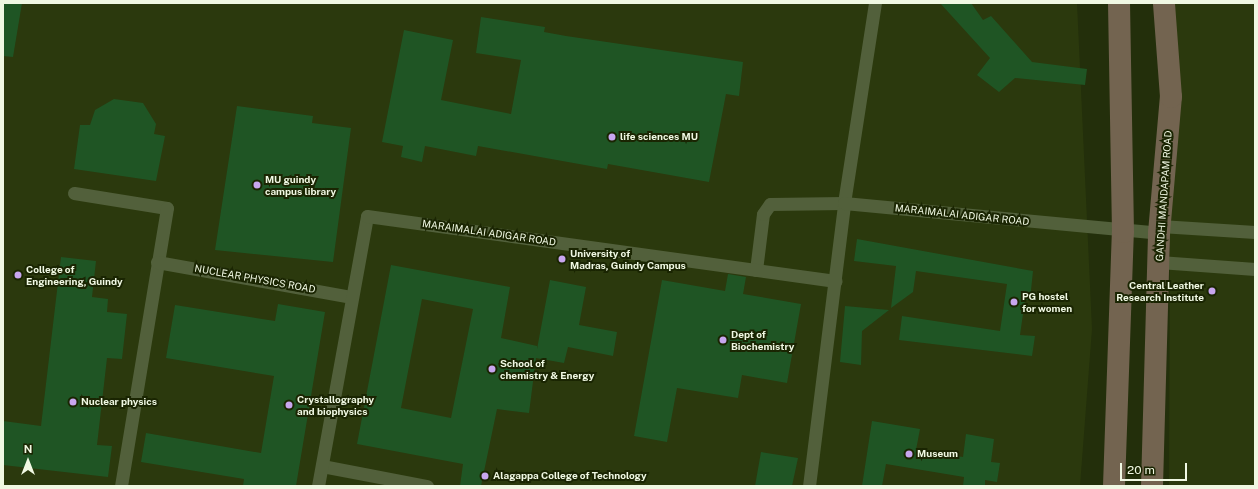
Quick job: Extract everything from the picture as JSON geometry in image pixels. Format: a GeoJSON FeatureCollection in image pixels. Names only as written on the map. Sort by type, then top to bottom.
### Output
{"type":"FeatureCollection","features":[{"type":"Feature","properties":{"kind":"main road"},"geometry":{"type":"LineString","coordinates":[[1114,486],[1123,232],[1119,3]]}},
{"type":"Feature","properties":{"kind":"main road","name":"GANDHI MANDAPAM ROAD"},"geometry":{"type":"LineString","coordinates":[[1152,486],[1160,229],[1170,97],[1164,3]]}},
{"type":"Feature","properties":{"kind":"lane"},"geometry":{"type":"LineString","coordinates":[[809,486],[836,281],[844,203],[875,3]]}},
{"type":"Feature","properties":{"kind":"lane"},"geometry":{"type":"LineString","coordinates":[[74,193],[167,208],[121,486]]}},
{"type":"Feature","properties":{"kind":"lane","name":"MARAIMALAI ADIGAR ROAD"},"geometry":{"type":"LineString","coordinates":[[756,270],[763,214],[770,204],[844,203],[1123,232],[1160,229],[1255,232]]}},
{"type":"Feature","properties":{"kind":"lane","name":"MARAIMALAI ADIGAR ROAD"},"geometry":{"type":"LineString","coordinates":[[352,297],[367,216],[836,281]]}},
{"type":"Feature","properties":{"kind":"lane","name":"NUCLEAR PHYSICS ROAD"},"geometry":{"type":"LineString","coordinates":[[157,262],[352,297]]}},
{"type":"Feature","properties":{"kind":"lane"},"geometry":{"type":"LineString","coordinates":[[1159,262],[1255,269]]}},
{"type":"Feature","properties":{"kind":"lane"},"geometry":{"type":"LineString","coordinates":[[318,486],[352,297]]}},
{"type":"Feature","properties":{"kind":"lane"},"geometry":{"type":"LineString","coordinates":[[322,466],[427,486]]}},
{"type":"Feature","properties":{"kind":"shaded area","name":"University of Madras, Guindy Campus"},"geometry":{"type":"Polygon","coordinates":[[[3,3],[1077,3],[1092,329],[1080,486],[3,486],[3,3]]]}},
{"type":"Feature","properties":{"kind":"shaded area","name":"Central Leather Research Institute"},"geometry":{"type":"Polygon","coordinates":[[[1171,3],[1255,3],[1255,486],[1169,486],[1171,3]]]}},
{"type":"Feature","properties":{"kind":"building"},"geometry":{"type":"Polygon","coordinates":[[[3,3],[22,3],[13,57],[3,56],[3,3]]]}},
{"type":"Feature","properties":{"kind":"building"},"geometry":{"type":"Polygon","coordinates":[[[940,3],[971,3],[983,20],[991,16],[1032,62],[1087,69],[1085,85],[1015,78],[999,92],[977,75],[990,58],[940,3]]]}},
{"type":"Feature","properties":{"kind":"building"},"geometry":{"type":"Polygon","coordinates":[[[481,17],[545,27],[544,32],[566,36],[743,62],[739,96],[726,94],[709,182],[608,164],[607,169],[478,146],[476,156],[425,146],[422,162],[401,157],[403,146],[382,142],[404,30],[453,40],[441,100],[511,114],[521,60],[476,53],[481,17]]]}},
{"type":"Feature","properties":{"kind":"building"},"geometry":{"type":"Polygon","coordinates":[[[114,99],[143,103],[156,124],[154,134],[165,136],[156,181],[74,169],[80,125],[90,125],[95,110],[114,99]]]}},
{"type":"Feature","properties":{"kind":"building","name":"MU guindy campus library"},"geometry":{"type":"Polygon","coordinates":[[[237,106],[313,116],[312,123],[351,128],[333,262],[215,250],[237,106]]]}},
{"type":"Feature","properties":{"kind":"building","name":"PG hostel for women"},"geometry":{"type":"Polygon","coordinates":[[[857,239],[1033,271],[1030,300],[1025,300],[1020,335],[1035,336],[1032,356],[899,340],[902,316],[1000,331],[1007,284],[916,271],[913,292],[891,308],[896,266],[854,261],[857,239]]]}},
{"type":"Feature","properties":{"kind":"building","name":"Nuclear physics"},"geometry":{"type":"Polygon","coordinates":[[[61,257],[96,261],[92,297],[108,299],[107,312],[127,314],[122,359],[107,358],[97,445],[112,446],[108,477],[3,465],[3,421],[41,426],[61,257]]]}},
{"type":"Feature","properties":{"kind":"building","name":"School of chemistry & Energy"},"geometry":{"type":"Polygon","coordinates":[[[391,265],[510,287],[501,338],[537,346],[537,349],[550,280],[586,287],[579,325],[617,332],[613,356],[568,347],[564,363],[536,358],[529,413],[497,409],[481,486],[460,486],[463,464],[357,444],[391,265]],[[422,299],[401,408],[451,418],[473,309],[422,299]]]}},
{"type":"Feature","properties":{"kind":"building","name":"Dept of Biochemistry"},"geometry":{"type":"Polygon","coordinates":[[[728,274],[746,277],[743,294],[801,304],[787,383],[742,375],[738,398],[677,388],[667,442],[634,436],[662,280],[725,291],[728,274]]]}},
{"type":"Feature","properties":{"kind":"building","name":"Crystallography and biophysics"},"geometry":{"type":"Polygon","coordinates":[[[278,304],[325,312],[296,486],[243,486],[244,479],[141,462],[146,433],[261,453],[274,376],[166,358],[175,305],[275,321],[278,304]]]}},
{"type":"Feature","properties":{"kind":"building"},"geometry":{"type":"Polygon","coordinates":[[[845,306],[889,310],[862,331],[861,365],[840,362],[845,306]]]}},
{"type":"Feature","properties":{"kind":"building","name":"Museum"},"geometry":{"type":"Polygon","coordinates":[[[872,421],[920,429],[916,450],[963,457],[966,434],[994,439],[991,462],[1000,463],[997,482],[985,480],[985,486],[963,486],[964,477],[886,464],[882,486],[862,486],[872,421]]]}},
{"type":"Feature","properties":{"kind":"building"},"geometry":{"type":"Polygon","coordinates":[[[761,452],[798,458],[792,486],[755,486],[761,452]]]}},
{"type":"Feature","properties":{"kind":"place","name":"life sciences MU"},"geometry":{"type":"Point","coordinates":[612,137]}},
{"type":"Feature","properties":{"kind":"place","name":"MU guindy campus library"},"geometry":{"type":"Point","coordinates":[257,185]}},
{"type":"Feature","properties":{"kind":"place","name":"University of Madras, Guindy Campus"},"geometry":{"type":"Point","coordinates":[562,259]}},
{"type":"Feature","properties":{"kind":"place","name":"College of Engineering, Guindy"},"geometry":{"type":"Point","coordinates":[18,275]}},
{"type":"Feature","properties":{"kind":"place","name":"Central Leather Research Institute"},"geometry":{"type":"Point","coordinates":[1212,291]}},
{"type":"Feature","properties":{"kind":"place","name":"PG hostel for women"},"geometry":{"type":"Point","coordinates":[1014,302]}},
{"type":"Feature","properties":{"kind":"place","name":"Dept of Biochemistry"},"geometry":{"type":"Point","coordinates":[723,340]}},
{"type":"Feature","properties":{"kind":"place","name":"School of chemistry & Energy"},"geometry":{"type":"Point","coordinates":[492,369]}},
{"type":"Feature","properties":{"kind":"place","name":"Nuclear physics"},"geometry":{"type":"Point","coordinates":[73,402]}},
{"type":"Feature","properties":{"kind":"place","name":"Crystallography and biophysics"},"geometry":{"type":"Point","coordinates":[289,405]}},
{"type":"Feature","properties":{"kind":"place","name":"Museum"},"geometry":{"type":"Point","coordinates":[909,454]}},
{"type":"Feature","properties":{"kind":"place","name":"Alagappa College of Technology"},"geometry":{"type":"Point","coordinates":[485,476]}}]}
